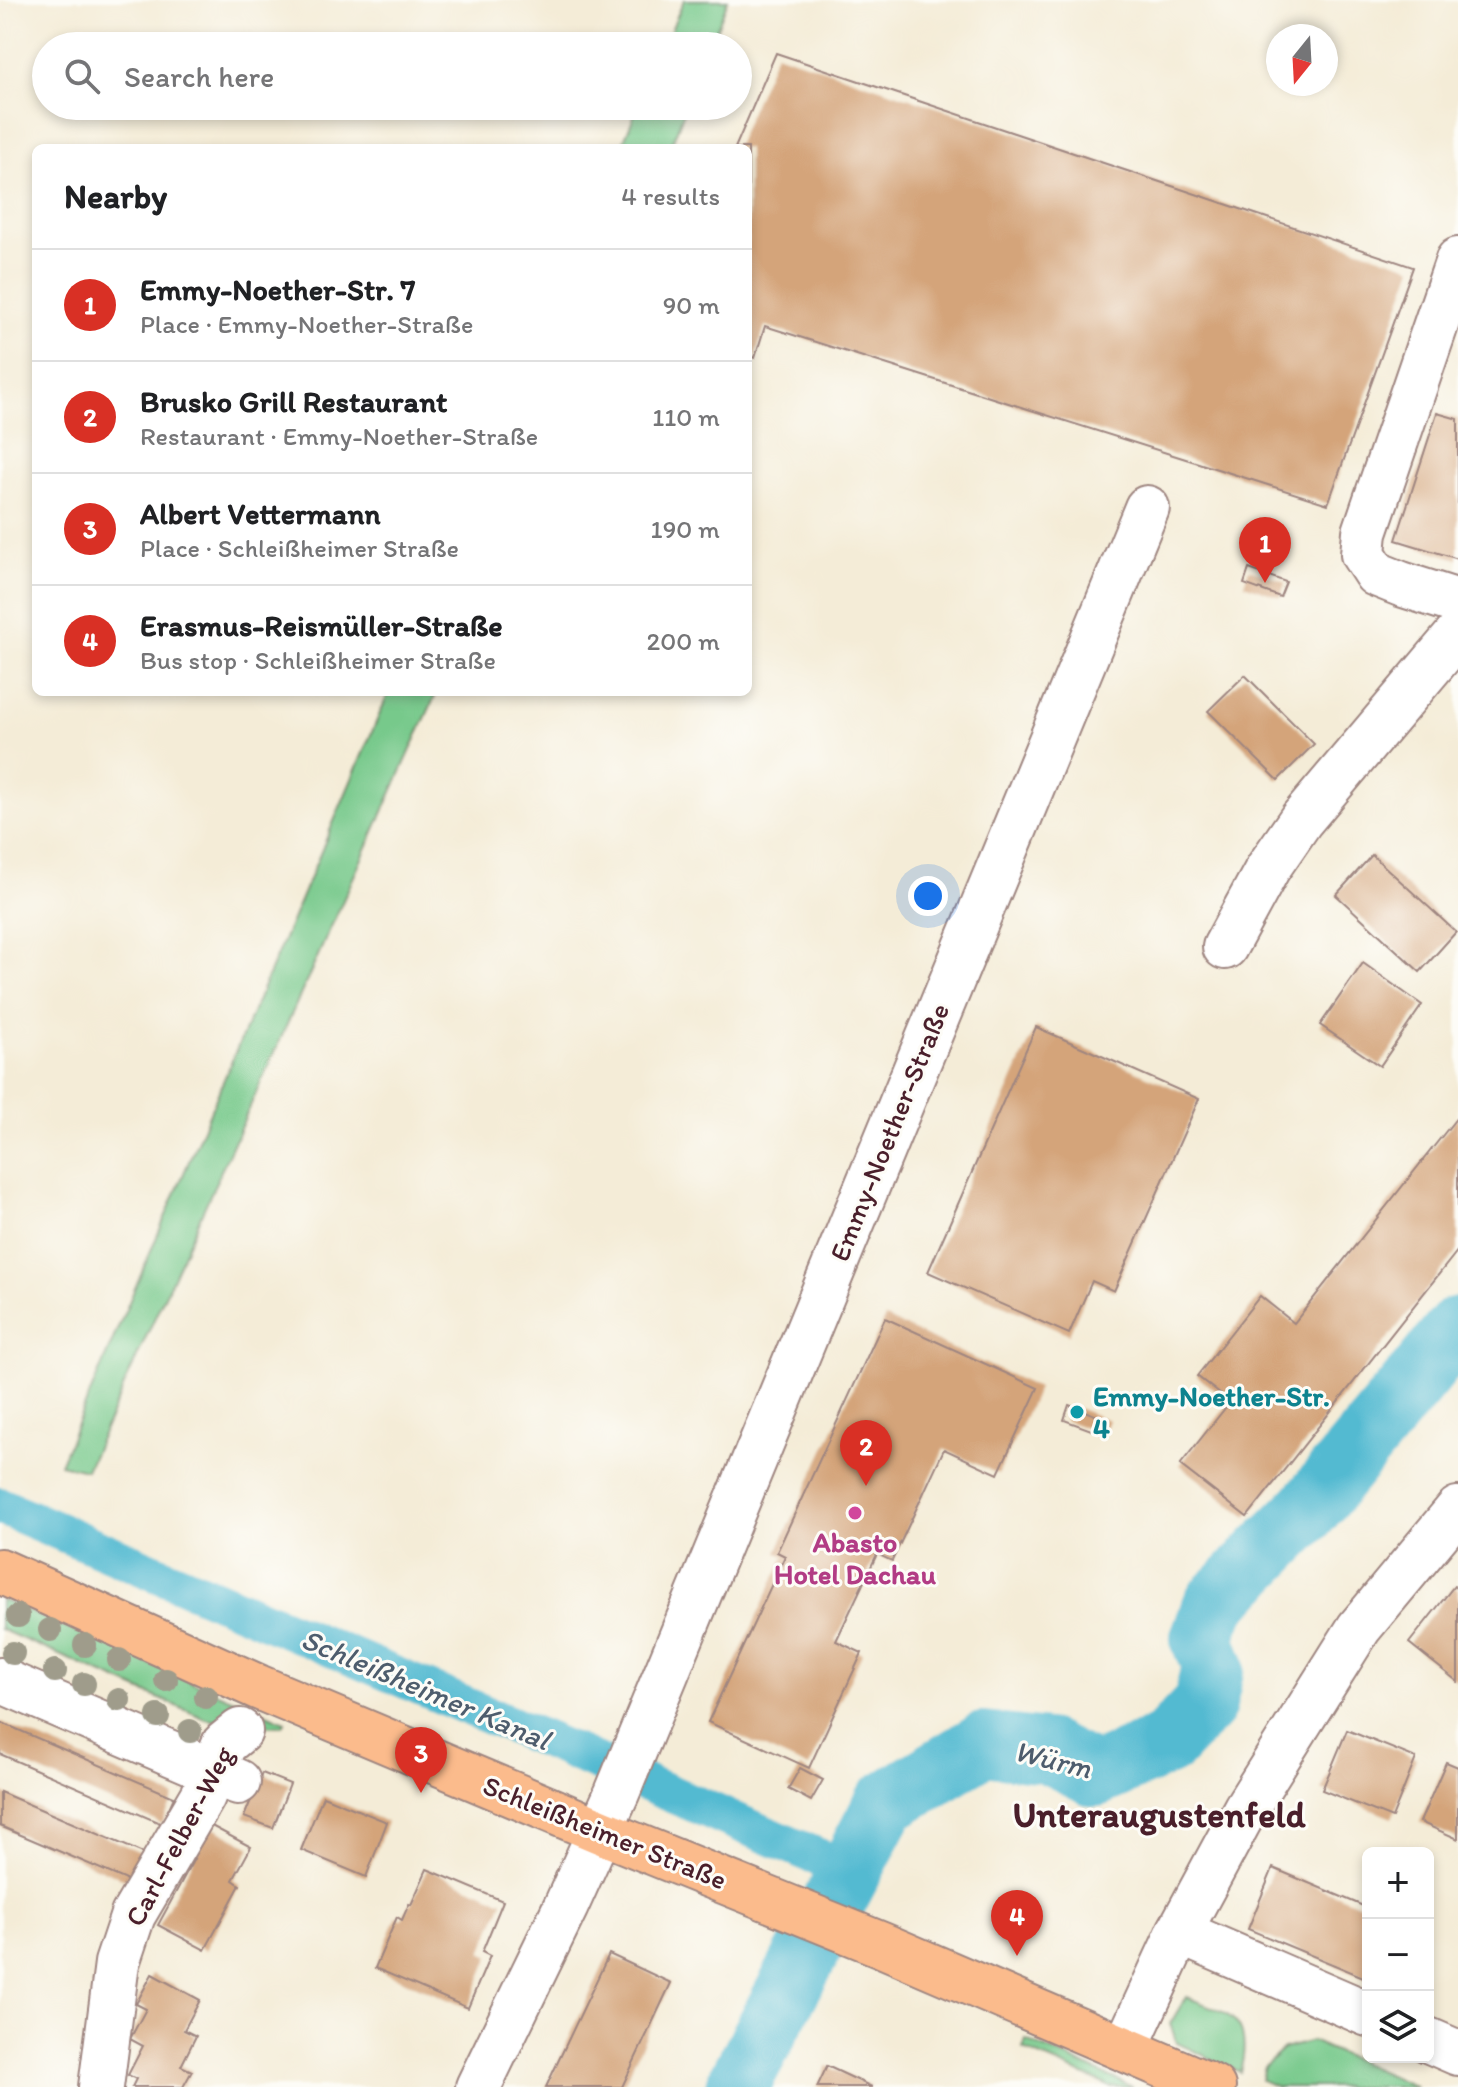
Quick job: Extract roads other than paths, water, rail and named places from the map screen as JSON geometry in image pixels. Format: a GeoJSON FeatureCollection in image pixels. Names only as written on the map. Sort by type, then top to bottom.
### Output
{"type":"FeatureCollection","features":[{"type":"Feature","properties":{"kind":"main road","name":"Schleißheimer Straße"},"geometry":{"type":"LineString","coordinates":[[0,1571],[258,1687],[616,1794],[786,1906],[1213,2087]]}},
{"type":"Feature","properties":{"kind":"street"},"geometry":{"type":"LineString","coordinates":[[1458,260],[1365,532],[1363,554],[1376,574],[1458,602]]}},
{"type":"Feature","properties":{"kind":"street","name":"Emmy-Noether-Straße"},"geometry":{"type":"LineString","coordinates":[[478,2087],[616,1794],[1147,508]]}},
{"type":"Feature","properties":{"kind":"street"},"geometry":{"type":"LineString","coordinates":[[1225,947],[1268,868],[1301,820],[1458,634]]}},
{"type":"Feature","properties":{"kind":"street"},"geometry":{"type":"LineString","coordinates":[[1125,2049],[1179,1932],[1246,1808],[1359,1628],[1458,1509]]}},
{"type":"Feature","properties":{"kind":"street"},"geometry":{"type":"LineString","coordinates":[[0,1680],[226,1777]]}},
{"type":"Feature","properties":{"kind":"street","name":"Carl-Felber-Weg"},"geometry":{"type":"LineString","coordinates":[[101,2087],[117,1963],[133,1915],[203,1796],[226,1777],[224,1744],[240,1731]]}},
{"type":"Feature","properties":{"kind":"street"},"geometry":{"type":"LineString","coordinates":[[1179,1932],[1362,2011]]}},
{"type":"Feature","properties":{"kind":"street"},"geometry":{"type":"LineString","coordinates":[[1434,2043],[1458,2053]]}},
{"type":"Feature","properties":{"kind":"waterway","name":"Würm"},"geometry":{"type":"LineString","coordinates":[[737,2087],[886,1803],[983,1744],[1047,1751],[1096,1775],[1167,1744],[1205,1704],[1213,1665],[1202,1638],[1215,1604],[1309,1509],[1458,1328]]}},
{"type":"Feature","properties":{"kind":"waterway","name":"Schleißheimer Kanal"},"geometry":{"type":"LineString","coordinates":[[0,1506],[851,1871]]}},
{"type":"Feature","properties":{"kind":"place","name":"Emmy-Noether-Str. 7"},"geometry":{"type":"Point","coordinates":[1265,583]}},
{"type":"Feature","properties":{"kind":"place","name":"Emmy-Noether-Str. 4"},"geometry":{"type":"Point","coordinates":[1077,1412]}},
{"type":"Feature","properties":{"kind":"place","name":"Brusko Grill Restaurant"},"geometry":{"type":"Point","coordinates":[866,1486]}},
{"type":"Feature","properties":{"kind":"place","name":"Abasto Hotel Dachau"},"geometry":{"type":"Point","coordinates":[855,1513]}},
{"type":"Feature","properties":{"kind":"place","name":"Albert Vettermann"},"geometry":{"type":"Point","coordinates":[421,1793]}},
{"type":"Feature","properties":{"kind":"place","name":"Erasmus-Reismüller-Straße"},"geometry":{"type":"Point","coordinates":[1017,1956]}},
{"type":"Feature","properties":{"kind":"district","name":"Unteraugustenfeld"},"geometry":{"type":"Point","coordinates":[1159,1814]}}]}
